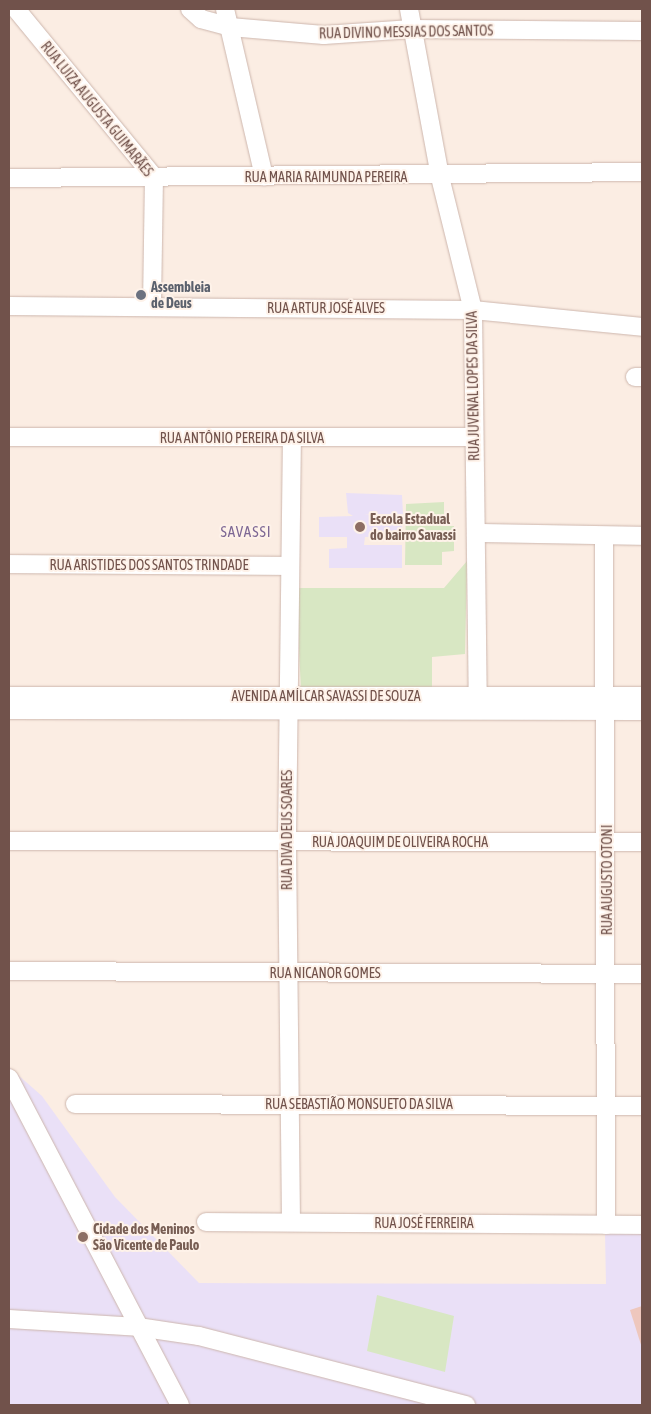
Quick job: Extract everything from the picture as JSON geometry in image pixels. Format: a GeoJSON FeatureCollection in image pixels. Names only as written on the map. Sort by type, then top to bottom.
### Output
{"type":"FeatureCollection","features":[{"type":"Feature","properties":{"kind":"street","name":"RUA LUIZA AUGUSTA GUIMARÃES"},"geometry":{"type":"LineString","coordinates":[[16,9],[154,177],[152,307]]}},
{"type":"Feature","properties":{"kind":"street","name":"RUA DIVINO MESSIAS DOS SANTOS"},"geometry":{"type":"LineString","coordinates":[[190,9],[201,19],[230,27],[324,34],[412,29],[642,31]]}},
{"type":"Feature","properties":{"kind":"street"},"geometry":{"type":"LineString","coordinates":[[225,9],[264,177]]}},
{"type":"Feature","properties":{"kind":"street","name":"RUA JUVENAL LOPES DA SILVA"},"geometry":{"type":"LineString","coordinates":[[409,9],[440,177],[473,310],[478,703]]}},
{"type":"Feature","properties":{"kind":"street","name":"RUA MARIA RAIMUNDA PEREIRA"},"geometry":{"type":"LineString","coordinates":[[9,178],[440,177],[642,172]]}},
{"type":"Feature","properties":{"kind":"street","name":"RUA ARTUR JOSÉ ALVES"},"geometry":{"type":"LineString","coordinates":[[9,306],[473,310],[642,328]]}},
{"type":"Feature","properties":{"kind":"street","name":"RUA ANTÔNIO PEREIRA DA SILVA"},"geometry":{"type":"LineString","coordinates":[[9,436],[292,439],[474,437]]}},
{"type":"Feature","properties":{"kind":"street","name":"RUA DIVA DEUS SOARES"},"geometry":{"type":"LineString","coordinates":[[291,1222],[292,1103],[288,973],[287,842],[288,566],[292,439]]}},
{"type":"Feature","properties":{"kind":"street"},"geometry":{"type":"LineString","coordinates":[[476,533],[642,536]]}},
{"type":"Feature","properties":{"kind":"street","name":"RUA AUGUSTO OTONI"},"geometry":{"type":"LineString","coordinates":[[604,536],[604,704],[608,842],[606,1225]]}},
{"type":"Feature","properties":{"kind":"street","name":"RUA ARISTIDES DOS SANTOS TRINDADE"},"geometry":{"type":"LineString","coordinates":[[9,564],[288,566]]}},
{"type":"Feature","properties":{"kind":"street","name":"AVENIDA AMÍLCAR SAVASSI DE SOUZA"},"geometry":{"type":"LineString","coordinates":[[9,696],[289,702],[604,704],[642,711]]}},
{"type":"Feature","properties":{"kind":"street","name":"AVENIDA AMÍLCAR SAVASSI DE SOUZA"},"geometry":{"type":"LineString","coordinates":[[604,704],[642,696]]}},
{"type":"Feature","properties":{"kind":"street","name":"AVENIDA AMÍLCAR SAVASSI DE SOUZA"},"geometry":{"type":"LineString","coordinates":[[9,710],[289,702]]}},
{"type":"Feature","properties":{"kind":"street","name":"RUA JOAQUIM DE OLIVEIRA ROCHA"},"geometry":{"type":"LineString","coordinates":[[9,841],[642,842]]}},
{"type":"Feature","properties":{"kind":"street","name":"RUA NICANOR GOMES"},"geometry":{"type":"LineString","coordinates":[[9,971],[642,974]]}},
{"type":"Feature","properties":{"kind":"street"},"geometry":{"type":"LineString","coordinates":[[9,1078],[180,1405]]}},
{"type":"Feature","properties":{"kind":"street","name":"RUA SEBASTIÃO MONSUETO DA SILVA"},"geometry":{"type":"LineString","coordinates":[[75,1104],[292,1103],[642,1106]]}},
{"type":"Feature","properties":{"kind":"street","name":"RUA JOSÉ FERREIRA"},"geometry":{"type":"LineString","coordinates":[[206,1222],[642,1225]]}},
{"type":"Feature","properties":{"kind":"street"},"geometry":{"type":"LineString","coordinates":[[9,1319],[138,1327],[199,1336],[466,1405]]}},
{"type":"Feature","properties":{"kind":"shaded area","name":"Escola Estadual do bairro Savassi"},"geometry":{"type":"Polygon","coordinates":[[[346,493],[402,495],[403,514],[364,514],[402,517],[402,536],[365,537],[364,545],[402,545],[402,568],[329,568],[329,549],[347,548],[347,537],[319,537],[319,517],[353,516],[348,513],[346,493]]]}},
{"type":"Feature","properties":{"kind":"shaded area","name":"Cidade dos Meninos São Vicente de Paulo"},"geometry":{"type":"Polygon","coordinates":[[[9,1067],[42,1096],[115,1197],[199,1283],[606,1284],[605,1233],[642,1233],[642,1405],[9,1405],[9,1067]]]}},
{"type":"Feature","properties":{"kind":"green space"},"geometry":{"type":"Polygon","coordinates":[[[444,502],[444,526],[454,526],[454,551],[442,552],[442,565],[405,565],[406,504],[444,502]]]}},
{"type":"Feature","properties":{"kind":"green space"},"geometry":{"type":"Polygon","coordinates":[[[467,561],[465,654],[432,657],[432,692],[301,690],[296,588],[444,588],[467,561]]]}},
{"type":"Feature","properties":{"kind":"green space"},"geometry":{"type":"Polygon","coordinates":[[[377,1295],[454,1316],[445,1372],[367,1351],[377,1295]]]}},
{"type":"Feature","properties":{"kind":"building"},"geometry":{"type":"Polygon","coordinates":[[[642,1306],[642,1348],[630,1310],[642,1306]]]}},
{"type":"Feature","properties":{"kind":"place","name":"Assembleia de Deus"},"geometry":{"type":"Point","coordinates":[141,295]}},
{"type":"Feature","properties":{"kind":"place","name":"Escola Estadual do bairro Savassi"},"geometry":{"type":"Point","coordinates":[360,527]}},
{"type":"Feature","properties":{"kind":"place","name":"Cidade dos Meninos São Vicente de Paulo"},"geometry":{"type":"Point","coordinates":[83,1237]}},
{"type":"Feature","properties":{"kind":"district","name":"SAVASSI"},"geometry":{"type":"Point","coordinates":[246,532]}}]}
